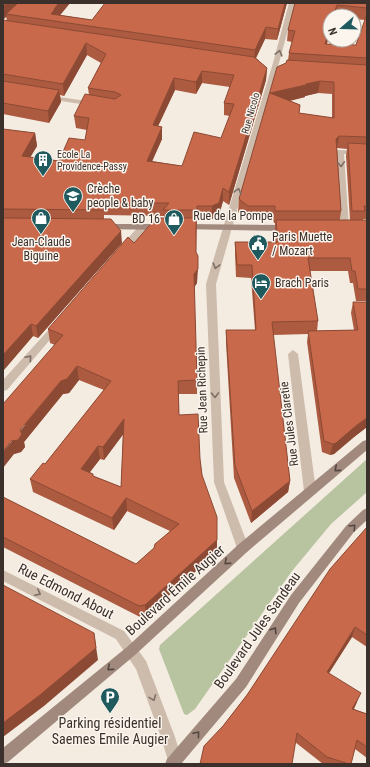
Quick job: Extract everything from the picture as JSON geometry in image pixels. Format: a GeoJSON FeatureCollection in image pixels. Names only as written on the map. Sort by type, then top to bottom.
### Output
{"type":"FeatureCollection","features":[{"type":"Feature","properties":{"kind":"street","name":"Rue Nicolo"},"geometry":{"type":"LineString","coordinates":[[226,228],[292,3]]}},
{"type":"Feature","properties":{"kind":"street"},"geometry":{"type":"LineString","coordinates":[[41,95],[101,106]]}},
{"type":"Feature","properties":{"kind":"street"},"geometry":{"type":"LineString","coordinates":[[345,228],[340,152],[367,153]]}},
{"type":"Feature","properties":{"kind":"street","name":"Rue de la Pompe"},"geometry":{"type":"LineString","coordinates":[[93,226],[299,228]]}},
{"type":"Feature","properties":{"kind":"street"},"geometry":{"type":"LineString","coordinates":[[115,259],[143,227]]}},
{"type":"Feature","properties":{"kind":"street","name":"Rue Jean Richepin"},"geometry":{"type":"LineString","coordinates":[[226,228],[211,284],[219,482],[243,548]]}},
{"type":"Feature","properties":{"kind":"street"},"geometry":{"type":"LineString","coordinates":[[3,387],[64,317]]}},
{"type":"Feature","properties":{"kind":"street","name":"Rue Jules Claretie"},"geometry":{"type":"LineString","coordinates":[[293,354],[310,491]]}},
{"type":"Feature","properties":{"kind":"street","name":"Boulevard Émile Augier"},"geometry":{"type":"LineString","coordinates":[[3,757],[131,650],[243,548],[367,444]]}},
{"type":"Feature","properties":{"kind":"street","name":"Boulevard Jules Sandeau"},"geometry":{"type":"LineString","coordinates":[[174,763],[241,682],[295,598],[350,529],[367,512]]}},
{"type":"Feature","properties":{"kind":"street","name":"Rue Edmond About"},"geometry":{"type":"LineString","coordinates":[[3,575],[120,636],[141,665],[168,737],[174,763]]}},
{"type":"Feature","properties":{"kind":"green space"},"geometry":{"type":"Polygon","coordinates":[[[367,459],[367,492],[331,524],[292,571],[195,709],[187,715],[184,714],[159,649],[160,645],[367,459]]]}},
{"type":"Feature","properties":{"kind":"building"},"geometry":{"type":"Polygon","coordinates":[[[18,3],[59,3],[51,14],[92,20],[105,3],[285,3],[278,29],[266,27],[255,50],[6,14],[18,3]]]}},
{"type":"Feature","properties":{"kind":"building"},"geometry":{"type":"Polygon","coordinates":[[[295,3],[367,3],[367,8],[337,5],[336,8],[322,8],[322,48],[362,48],[362,28],[367,14],[367,58],[289,53],[295,31],[288,30],[295,3]]]}},
{"type":"Feature","properties":{"kind":"building"},"geometry":{"type":"Polygon","coordinates":[[[3,20],[254,57],[267,68],[229,192],[223,188],[219,203],[212,206],[197,206],[197,210],[163,210],[169,203],[98,203],[104,210],[3,209],[3,129],[35,133],[22,156],[59,161],[69,138],[85,140],[89,118],[74,116],[85,94],[115,99],[121,95],[115,92],[88,88],[106,54],[86,43],[63,84],[3,74],[3,20]],[[202,71],[196,82],[174,78],[153,125],[162,127],[147,161],[182,166],[194,132],[221,138],[234,104],[224,103],[234,75],[202,71]]]}},
{"type":"Feature","properties":{"kind":"building"},"geometry":{"type":"Polygon","coordinates":[[[287,60],[367,65],[367,137],[339,136],[336,139],[341,211],[275,211],[275,206],[248,206],[239,199],[277,67],[286,63],[287,60]],[[320,81],[270,93],[300,105],[299,113],[334,118],[334,82],[320,81]]]}},
{"type":"Feature","properties":{"kind":"building"},"geometry":{"type":"Polygon","coordinates":[[[3,81],[59,90],[48,111],[3,103],[3,81]]]}},
{"type":"Feature","properties":{"kind":"building"},"geometry":{"type":"Polygon","coordinates":[[[348,143],[367,144],[367,206],[364,206],[365,211],[352,211],[348,143]]]}},
{"type":"Feature","properties":{"kind":"building"},"geometry":{"type":"Polygon","coordinates":[[[3,218],[111,219],[121,231],[36,326],[31,324],[3,355],[3,218]]]}},
{"type":"Feature","properties":{"kind":"building"},"geometry":{"type":"Polygon","coordinates":[[[156,218],[196,218],[196,252],[198,256],[198,269],[194,274],[197,380],[178,381],[179,415],[198,414],[202,475],[217,517],[217,540],[145,605],[139,606],[3,537],[3,497],[136,564],[154,548],[155,544],[179,524],[126,498],[112,518],[30,479],[43,463],[45,464],[111,381],[77,366],[67,379],[61,381],[20,430],[22,434],[18,440],[11,441],[3,452],[3,404],[63,335],[48,329],[128,237],[134,243],[156,218]],[[124,419],[103,447],[98,446],[81,469],[93,474],[93,476],[121,487],[124,419]]]}},
{"type":"Feature","properties":{"kind":"building"},"geometry":{"type":"Polygon","coordinates":[[[276,220],[366,220],[367,289],[358,289],[355,271],[352,271],[350,258],[308,258],[318,321],[272,322],[290,481],[252,511],[235,466],[226,330],[256,330],[252,265],[237,265],[235,242],[278,242],[276,220]]]}},
{"type":"Feature","properties":{"kind":"building"},"geometry":{"type":"Polygon","coordinates":[[[353,302],[367,302],[367,418],[333,444],[324,441],[308,331],[358,330],[353,302]]]}},
{"type":"Feature","properties":{"kind":"building"},"geometry":{"type":"Polygon","coordinates":[[[367,527],[367,635],[355,627],[327,672],[361,693],[352,709],[367,714],[367,747],[357,740],[351,764],[349,764],[327,757],[297,733],[292,764],[200,764],[204,746],[223,726],[247,695],[330,569],[367,527]]]}},
{"type":"Feature","properties":{"kind":"building"},"geometry":{"type":"Polygon","coordinates":[[[3,585],[94,633],[96,648],[40,695],[3,723],[3,585]]]}},
{"type":"Feature","properties":{"kind":"place","name":"Ecole La Providence-Passy"},"geometry":{"type":"Point","coordinates":[43,177]}},
{"type":"Feature","properties":{"kind":"place","name":"Crèche people & baby"},"geometry":{"type":"Point","coordinates":[73,213]}},
{"type":"Feature","properties":{"kind":"place","name":"Jean-Claude Biguine"},"geometry":{"type":"Point","coordinates":[41,235]}},
{"type":"Feature","properties":{"kind":"place","name":"BD 16"},"geometry":{"type":"Point","coordinates":[174,236]}},
{"type":"Feature","properties":{"kind":"place","name":"Paris Muette / Mozart"},"geometry":{"type":"Point","coordinates":[258,261]}},
{"type":"Feature","properties":{"kind":"place","name":"Brach Paris"},"geometry":{"type":"Point","coordinates":[261,300]}},
{"type":"Feature","properties":{"kind":"place","name":"Parking résidentiel Saemes Emile Augier"},"geometry":{"type":"Point","coordinates":[110,714]}}]}
